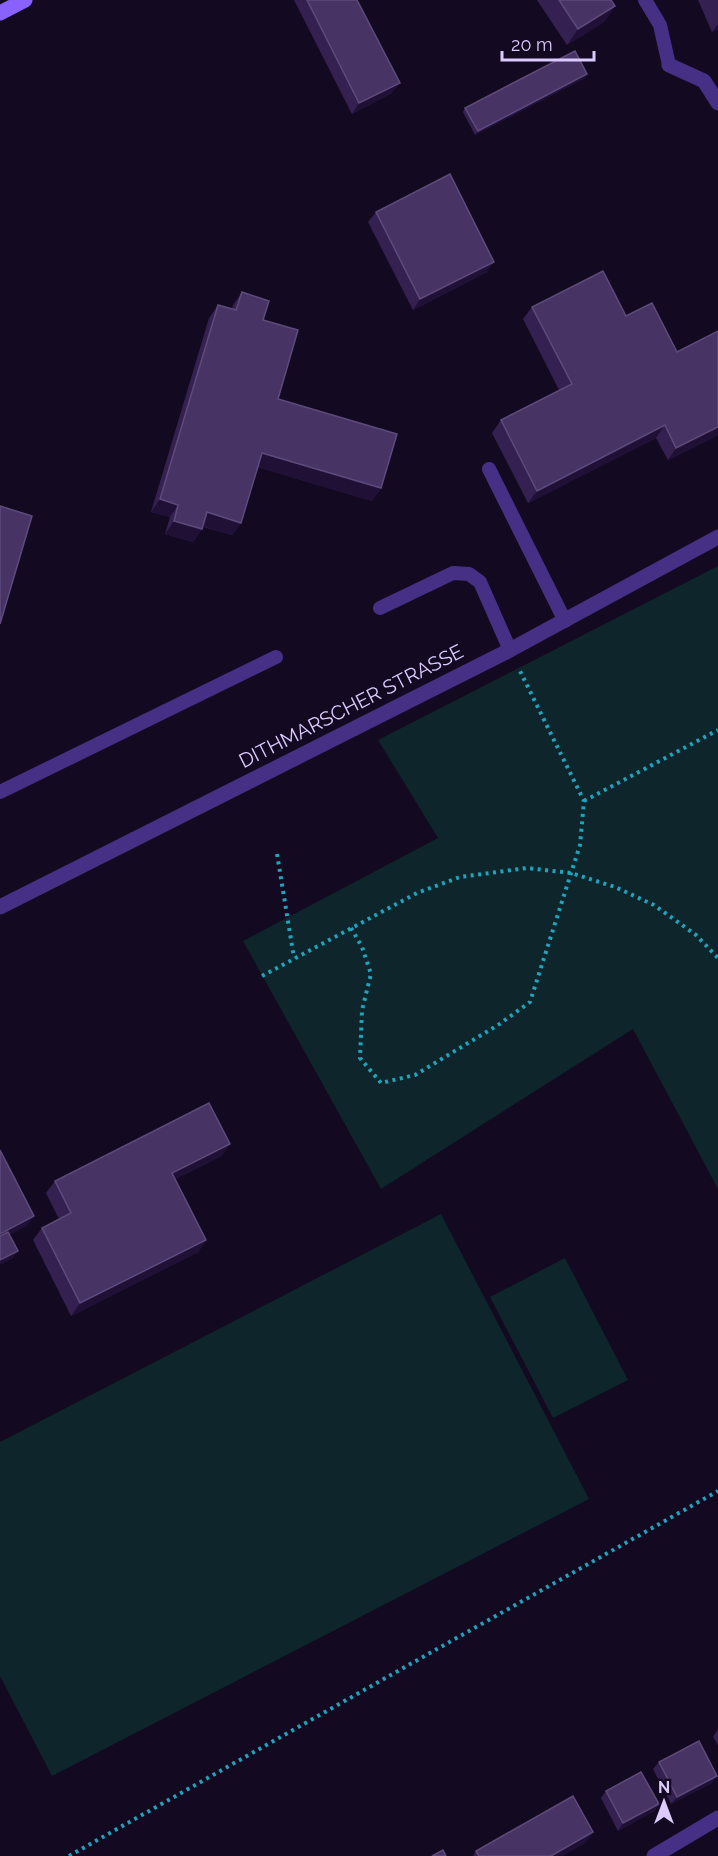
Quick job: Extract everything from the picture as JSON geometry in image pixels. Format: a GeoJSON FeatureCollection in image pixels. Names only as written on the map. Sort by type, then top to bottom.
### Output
{"type":"FeatureCollection","features":[{"type":"Feature","properties":{"kind":"main road"},"geometry":{"type":"LineString","coordinates":[[0,13],[25,0]]}},
{"type":"Feature","properties":{"kind":"street"},"geometry":{"type":"LineString","coordinates":[[669,65],[704,81],[718,103]]}},
{"type":"Feature","properties":{"kind":"street","name":"DITHMARSCHER STRASSE"},"geometry":{"type":"LineString","coordinates":[[0,907],[510,650],[718,537]]}},
{"type":"Feature","properties":{"kind":"street"},"geometry":{"type":"LineString","coordinates":[[654,1856],[718,1818]]}},
{"type":"Feature","properties":{"kind":"lane"},"geometry":{"type":"LineString","coordinates":[[645,0],[660,25],[669,65]]}},
{"type":"Feature","properties":{"kind":"lane"},"geometry":{"type":"LineString","coordinates":[[489,470],[565,621]]}},
{"type":"Feature","properties":{"kind":"lane"},"geometry":{"type":"LineString","coordinates":[[380,608],[453,573],[469,574],[480,582],[510,650]]}},
{"type":"Feature","properties":{"kind":"lane"},"geometry":{"type":"LineString","coordinates":[[0,792],[276,657]]}},
{"type":"Feature","properties":{"kind":"path"},"geometry":{"type":"LineString","coordinates":[[351,928],[362,947],[371,974],[362,1010],[360,1058],[381,1083],[415,1074],[498,1026],[530,1002],[580,845],[584,801],[510,650]]}},
{"type":"Feature","properties":{"kind":"path"},"geometry":{"type":"LineString","coordinates":[[584,801],[718,730]]}},
{"type":"Feature","properties":{"kind":"path"},"geometry":{"type":"LineString","coordinates":[[278,854],[294,958]]}},
{"type":"Feature","properties":{"kind":"path"},"geometry":{"type":"LineString","coordinates":[[262,976],[417,893],[460,878],[527,868],[571,873],[615,887],[654,905],[696,935],[718,958]]}},
{"type":"Feature","properties":{"kind":"path"},"geometry":{"type":"LineString","coordinates":[[69,1856],[718,1491]]}},
{"type":"Feature","properties":{"kind":"green space"},"geometry":{"type":"Polygon","coordinates":[[[718,566],[718,1189],[633,1029],[381,1189],[243,941],[438,838],[378,740],[718,566]]]}},
{"type":"Feature","properties":{"kind":"green space"},"geometry":{"type":"Polygon","coordinates":[[[441,1214],[589,1499],[52,1776],[0,1676],[0,1442],[441,1214]]]}},
{"type":"Feature","properties":{"kind":"green space"},"geometry":{"type":"Polygon","coordinates":[[[565,1258],[628,1380],[553,1418],[490,1297],[565,1258]]]}},
{"type":"Feature","properties":{"kind":"building"},"geometry":{"type":"Polygon","coordinates":[[[307,0],[357,0],[400,83],[359,103],[307,0]]]}},
{"type":"Feature","properties":{"kind":"building"},"geometry":{"type":"Polygon","coordinates":[[[559,0],[611,0],[615,6],[578,29],[559,0]]]}},
{"type":"Feature","properties":{"kind":"building"},"geometry":{"type":"Polygon","coordinates":[[[575,51],[587,74],[478,131],[465,108],[575,51]]]}},
{"type":"Feature","properties":{"kind":"building"},"geometry":{"type":"Polygon","coordinates":[[[450,174],[494,262],[420,299],[376,212],[450,174]]]}},
{"type":"Feature","properties":{"kind":"building"},"geometry":{"type":"Polygon","coordinates":[[[603,271],[626,316],[652,303],[677,352],[718,331],[718,427],[676,448],[665,425],[537,491],[501,420],[572,384],[532,307],[603,271]]]}},
{"type":"Feature","properties":{"kind":"building"},"geometry":{"type":"Polygon","coordinates":[[[242,292],[269,301],[263,320],[298,330],[278,399],[397,434],[381,488],[262,453],[241,523],[207,512],[202,529],[174,521],[178,505],[160,499],[218,305],[236,310],[242,292]]]}},
{"type":"Feature","properties":{"kind":"building"},"geometry":{"type":"Polygon","coordinates":[[[0,506],[32,516],[0,624],[0,506]]]}},
{"type":"Feature","properties":{"kind":"building"},"geometry":{"type":"Polygon","coordinates":[[[209,1103],[230,1144],[172,1173],[206,1240],[80,1303],[42,1228],[71,1213],[55,1181],[209,1103]]]}},
{"type":"Feature","properties":{"kind":"building"},"geometry":{"type":"Polygon","coordinates":[[[0,1150],[34,1216],[0,1234],[0,1150]]]}},
{"type":"Feature","properties":{"kind":"building"},"geometry":{"type":"Polygon","coordinates":[[[8,1232],[18,1251],[0,1260],[0,1236],[8,1232]]]}},
{"type":"Feature","properties":{"kind":"building"},"geometry":{"type":"Polygon","coordinates":[[[699,1741],[717,1776],[677,1797],[659,1762],[699,1741]]]}},
{"type":"Feature","properties":{"kind":"building"},"geometry":{"type":"Polygon","coordinates":[[[641,1772],[659,1804],[623,1823],[606,1791],[641,1772]]]}},
{"type":"Feature","properties":{"kind":"building"},"geometry":{"type":"Polygon","coordinates":[[[573,1796],[593,1832],[551,1856],[479,1856],[476,1851],[573,1796]]]}},
{"type":"Feature","properties":{"kind":"building"},"geometry":{"type":"Polygon","coordinates":[[[443,1850],[446,1856],[432,1856],[443,1850]]]}}]}
